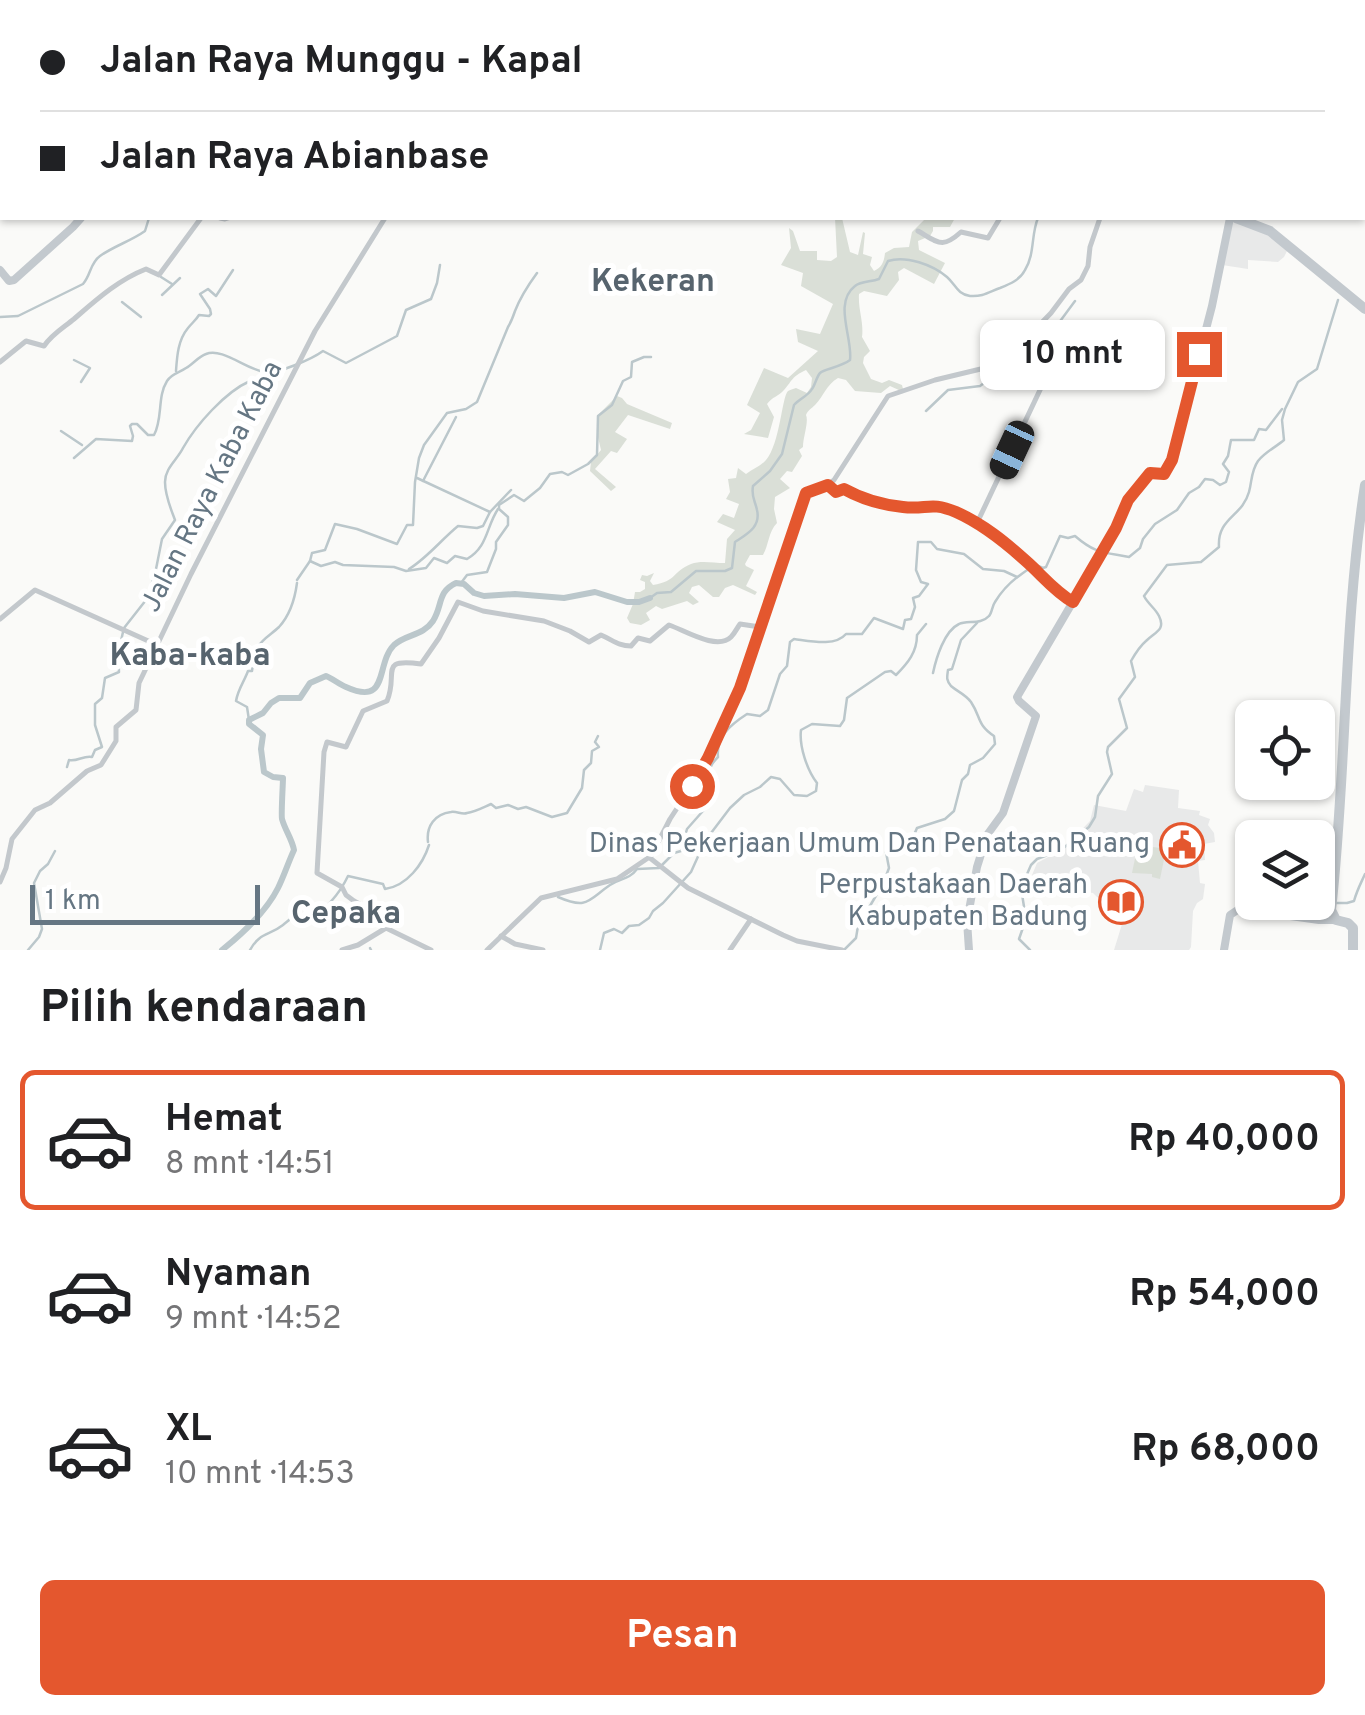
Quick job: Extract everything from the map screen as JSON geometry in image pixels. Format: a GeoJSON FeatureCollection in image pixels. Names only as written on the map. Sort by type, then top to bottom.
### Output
{"type":"FeatureCollection","features":[{"type":"Feature","properties":{"kind":"highway"},"geometry":{"type":"LineString","coordinates":[[1236,220],[1267,229],[1365,309]]}},
{"type":"Feature","properties":{"kind":"highway"},"geometry":{"type":"LineString","coordinates":[[1335,878],[1341,809],[1335,795],[1365,486]]}},
{"type":"Feature","properties":{"kind":"highway"},"geometry":{"type":"LineString","coordinates":[[1335,914],[1355,925],[1352,950]]}},
{"type":"Feature","properties":{"kind":"main road"},"geometry":{"type":"LineString","coordinates":[[0,270],[12,281],[79,220]]}},
{"type":"Feature","properties":{"kind":"main road"},"geometry":{"type":"LineString","coordinates":[[970,950],[966,934],[975,872],[986,837],[1003,814],[1036,716],[1017,696],[1134,492],[1150,473],[1164,474],[1174,454],[1233,220]]}},
{"type":"Feature","properties":{"kind":"main road"},"geometry":{"type":"LineString","coordinates":[[1224,950],[1230,915],[1235,912]]}},
{"type":"Feature","properties":{"kind":"street"},"geometry":{"type":"LineString","coordinates":[[0,362],[24,342],[30,340],[44,346],[54,334],[133,274],[146,269],[158,274],[199,220]]}},
{"type":"Feature","properties":{"kind":"street","name":"Jalan Raya Kaba Kaba"},"geometry":{"type":"LineString","coordinates":[[0,882],[8,864],[10,841],[33,811],[50,803],[87,771],[100,766],[112,750],[116,727],[137,709],[137,687],[155,644],[315,331],[384,220]]}},
{"type":"Feature","properties":{"kind":"street"},"geometry":{"type":"LineString","coordinates":[[918,231],[944,244],[962,232],[988,238],[999,220]]}},
{"type":"Feature","properties":{"kind":"street"},"geometry":{"type":"LineString","coordinates":[[486,950],[541,898],[617,879],[650,858],[708,758],[735,698],[804,496],[828,485],[837,476],[886,397],[989,367],[1032,334],[1080,280],[1099,220]]}},
{"type":"Feature","properties":{"kind":"street"},"geometry":{"type":"LineString","coordinates":[[977,523],[1058,353],[1032,334]]}},
{"type":"Feature","properties":{"kind":"street"},"geometry":{"type":"LineString","coordinates":[[828,485],[836,492],[844,489],[866,500],[904,508],[941,506],[977,523],[1073,602]]}},
{"type":"Feature","properties":{"kind":"street"},"geometry":{"type":"LineString","coordinates":[[0,619],[34,590],[155,644]]}},
{"type":"Feature","properties":{"kind":"street"},"geometry":{"type":"LineString","coordinates":[[431,950],[386,928],[382,916],[317,873],[322,768],[327,742],[346,748],[362,711],[388,699],[392,668],[406,661],[422,664],[460,602],[483,611],[544,621],[570,630],[588,642],[602,635],[627,646],[638,638],[650,642],[669,624],[698,638],[722,642],[740,624],[760,627]]}},
{"type":"Feature","properties":{"kind":"street"},"geometry":{"type":"LineString","coordinates":[[650,858],[683,884],[750,919],[797,941],[842,950]]}},
{"type":"Feature","properties":{"kind":"street"},"geometry":{"type":"LineString","coordinates":[[730,950],[750,919]]}},
{"type":"Feature","properties":{"kind":"street"},"geometry":{"type":"LineString","coordinates":[[342,950],[386,928]]}},
{"type":"Feature","properties":{"kind":"street"},"geometry":{"type":"LineString","coordinates":[[501,936],[514,944],[543,950]]}},
{"type":"Feature","properties":{"kind":"shaded area"},"geometry":{"type":"Polygon","coordinates":[[[835,220],[842,220],[850,252],[858,255],[865,233],[863,254],[872,257],[870,265],[874,271],[882,264],[885,253],[909,247],[912,232],[924,220],[954,220],[950,227],[933,227],[930,236],[918,241],[919,250],[945,263],[934,284],[904,268],[898,272],[899,280],[887,296],[864,291],[859,294],[862,337],[870,351],[863,363],[871,379],[882,383],[889,380],[903,389],[890,386],[881,393],[855,391],[846,380],[838,378],[808,412],[803,447],[799,450],[802,456],[792,472],[787,471],[780,479],[790,488],[775,497],[777,523],[763,555],[750,555],[745,564],[754,570],[746,586],[757,592],[755,595],[733,585],[719,597],[713,597],[699,585],[689,593],[699,602],[693,605],[687,601],[662,609],[656,606],[646,613],[650,620],[641,625],[630,623],[627,618],[635,592],[645,589],[645,582],[640,580],[642,575],[654,573],[650,581],[653,585],[695,563],[725,563],[727,539],[735,530],[717,522],[723,514],[734,518],[739,504],[726,499],[730,492],[728,479],[736,478],[738,468],[746,474],[766,460],[788,391],[796,388],[807,393],[811,387],[812,378],[806,370],[801,372],[767,404],[774,417],[768,438],[744,434],[751,430],[760,413],[747,405],[764,368],[788,378],[818,351],[798,342],[796,329],[820,334],[833,304],[801,286],[803,273],[781,265],[791,248],[789,228],[800,251],[817,251],[817,260],[831,261],[837,257],[835,220]]]}},
{"type":"Feature","properties":{"kind":"shaded area"},"geometry":{"type":"Polygon","coordinates":[[[1233,221],[1262,229],[1288,249],[1284,257],[1278,262],[1248,260],[1248,269],[1222,265],[1233,221]]]}},
{"type":"Feature","properties":{"kind":"shaded area"},"geometry":{"type":"Polygon","coordinates":[[[617,396],[672,423],[670,429],[628,415],[615,432],[627,439],[617,453],[611,451],[595,469],[616,487],[611,491],[590,471],[591,462],[601,450],[598,415],[617,396]]]}},
{"type":"Feature","properties":{"kind":"shaded area"},"geometry":{"type":"Polygon","coordinates":[[[1145,785],[1179,790],[1178,808],[1200,811],[1199,815],[1210,819],[1208,825],[1214,833],[1215,842],[1204,844],[1205,860],[1198,861],[1200,883],[1205,884],[1203,899],[1193,911],[1189,950],[1114,950],[1123,921],[1119,904],[1093,893],[1071,890],[1069,895],[1028,885],[1037,863],[1063,849],[1090,821],[1094,805],[1126,811],[1134,789],[1143,792],[1145,785]]]}},
{"type":"Feature","properties":{"kind":"shaded area"},"geometry":{"type":"Polygon","coordinates":[[[1139,839],[1151,847],[1151,852],[1153,847],[1167,845],[1160,879],[1152,874],[1132,873],[1139,839]]]}},
{"type":"Feature","properties":{"kind":"waterway"},"geometry":{"type":"LineString","coordinates":[[0,317],[18,316],[83,284],[97,259],[145,231],[148,220]]}},
{"type":"Feature","properties":{"kind":"waterway"},"geometry":{"type":"LineString","coordinates":[[650,598],[671,592],[696,571],[732,568],[735,542],[757,521],[753,486],[782,454],[794,405],[810,391],[820,373],[850,360],[845,302],[855,286],[879,279],[888,261],[903,259],[934,269],[966,295],[986,294],[1023,273],[1037,220]]}},
{"type":"Feature","properties":{"kind":"waterway"},"geometry":{"type":"LineString","coordinates":[[74,458],[96,439],[132,441],[132,424],[154,435],[167,381],[206,354],[227,356],[265,372],[295,365],[323,351],[346,363],[397,336],[406,310],[431,299],[440,265]]}},
{"type":"Feature","properties":{"kind":"waterway"},"geometry":{"type":"LineString","coordinates":[[176,371],[185,333],[199,315],[211,314],[200,294],[208,289],[216,296],[233,270]]}},
{"type":"Feature","properties":{"kind":"waterway"},"geometry":{"type":"LineString","coordinates":[[310,561],[312,553],[325,550],[335,524],[397,544],[407,525],[413,525],[415,482],[424,445],[447,413],[477,402],[517,306],[537,273]]}},
{"type":"Feature","properties":{"kind":"waterway"},"geometry":{"type":"LineString","coordinates":[[161,277],[172,284]]}},
{"type":"Feature","properties":{"kind":"waterway"},"geometry":{"type":"LineString","coordinates":[[162,295],[180,278]]}},
{"type":"Feature","properties":{"kind":"waterway"},"geometry":{"type":"LineString","coordinates":[[1030,950],[1019,939],[1026,919],[1021,888],[1037,859],[1061,850],[1095,817],[1098,796],[1112,774],[1108,747],[1127,728],[1119,699],[1135,677],[1131,661],[1161,625],[1144,596],[1167,565],[1201,562],[1219,547],[1226,523],[1246,500],[1258,461],[1284,440],[1285,409],[1298,382],[1317,369],[1338,300]]}},
{"type":"Feature","properties":{"kind":"waterway"},"geometry":{"type":"LineString","coordinates":[[926,411],[948,390],[980,386],[1008,372],[1041,347],[1075,301]]}},
{"type":"Feature","properties":{"kind":"waterway"},"geometry":{"type":"LineString","coordinates":[[122,302],[141,317]]}},
{"type":"Feature","properties":{"kind":"waterway"},"geometry":{"type":"LineString","coordinates":[[461,583],[467,575],[487,572],[496,542],[508,525],[508,517],[499,505],[514,495],[524,501],[550,474],[568,475],[597,455],[598,416],[612,405],[623,381],[631,377],[632,362],[651,357]]}},
{"type":"Feature","properties":{"kind":"waterway"},"geometry":{"type":"LineString","coordinates":[[74,360],[90,368],[81,382]]}},
{"type":"Feature","properties":{"kind":"waterway"},"geometry":{"type":"LineString","coordinates":[[124,628],[146,600],[162,539],[175,520],[165,487],[169,468],[212,410],[250,381]]}},
{"type":"Feature","properties":{"kind":"waterway"},"geometry":{"type":"LineString","coordinates":[[933,673],[949,633],[962,623],[986,619],[1013,580],[1036,565],[1046,567],[1060,536],[1075,536],[1094,549],[1129,557],[1140,548],[1155,524],[1177,510],[1205,479],[1220,485],[1226,482],[1229,472],[1223,464],[1231,440],[1254,440],[1259,429],[1266,430],[1282,409]]}},
{"type":"Feature","properties":{"kind":"waterway"},"geometry":{"type":"LineString","coordinates":[[423,481],[456,417]]}},
{"type":"Feature","properties":{"kind":"waterway"},"geometry":{"type":"LineString","coordinates":[[61,431],[82,445]]}},
{"type":"Feature","properties":{"kind":"waterway"},"geometry":{"type":"LineString","coordinates":[[417,478],[490,512]]}},
{"type":"Feature","properties":{"kind":"waterway"},"geometry":{"type":"LineString","coordinates":[[409,569],[458,526],[483,526],[490,512],[511,490]]}},
{"type":"Feature","properties":{"kind":"waterway"},"geometry":{"type":"LineString","coordinates":[[297,580],[310,561],[321,566],[335,562],[406,571],[426,568],[434,558],[447,563],[455,556],[467,559],[483,543],[498,509]]}},
{"type":"Feature","properties":{"kind":"waterway"},"geometry":{"type":"LineString","coordinates":[[558,897],[587,902],[637,869],[659,868],[681,851],[687,829],[710,803],[717,779],[710,768],[718,757],[722,738],[747,714],[760,716],[768,710],[780,674],[787,666],[790,642],[829,642],[846,634],[862,634],[874,618],[903,629],[905,620],[911,619],[913,598],[928,584],[921,582],[916,570],[918,542],[931,542],[937,549],[964,554],[983,569],[1017,577]]}},
{"type":"Feature","properties":{"kind":"waterway"},"geometry":{"type":"LineString","coordinates":[[249,720],[247,707],[236,701],[238,693],[248,671],[252,671],[257,648],[286,617],[297,583]]}},
{"type":"Feature","properties":{"kind":"waterway"},"geometry":{"type":"LineString","coordinates":[[222,950],[267,906],[294,850],[282,819],[283,778],[264,772],[263,735],[249,720],[279,698],[300,698],[310,683],[326,676],[360,692],[376,688],[394,645],[429,626],[443,595],[456,583],[484,596],[564,598],[595,592],[627,602],[650,598]]}},
{"type":"Feature","properties":{"kind":"waterway"},"geometry":{"type":"LineString","coordinates":[[844,950],[856,938],[858,926],[883,884],[889,868],[886,852],[908,841],[917,828],[945,819],[954,811],[970,765],[983,758],[995,744],[994,736],[982,724],[971,702],[947,678],[961,640],[977,623]]}},
{"type":"Feature","properties":{"kind":"waterway"},"geometry":{"type":"LineString","coordinates":[[600,950],[604,933],[614,929],[622,933],[629,926],[639,925],[663,903],[691,872],[705,841],[744,795],[771,777],[780,779],[794,795],[807,796],[816,791],[801,730],[812,724],[840,726],[847,698],[885,672],[896,675],[911,657],[917,635],[926,624]]}},
{"type":"Feature","properties":{"kind":"waterway"},"geometry":{"type":"LineString","coordinates":[[67,767],[69,760],[92,757],[102,747],[95,725],[95,704],[102,698],[105,678],[119,672],[123,632]]}},
{"type":"Feature","properties":{"kind":"waterway"},"geometry":{"type":"LineString","coordinates":[[428,842],[433,822],[451,812],[476,811],[491,804],[496,808],[526,807],[552,817],[567,813],[582,788],[592,751],[599,747],[595,742],[598,736]]}},
{"type":"Feature","properties":{"kind":"waterway"},"geometry":{"type":"LineString","coordinates":[[250,950],[261,937],[295,916],[307,919],[319,912],[348,876],[383,884],[385,889],[400,884],[418,866],[429,845]]}},
{"type":"Feature","properties":{"kind":"waterway"},"geometry":{"type":"LineString","coordinates":[[28,950],[42,929],[34,883],[55,851]]}},
{"type":"Feature","properties":{"kind":"waterway"},"geometry":{"type":"LineString","coordinates":[[1335,903],[1354,901],[1365,874]]}},
{"type":"Feature","properties":{"kind":"place","name":"Dinas Pekerjaan Umum Dan Penataan Ruang"},"geometry":{"type":"Point","coordinates":[1182,845]}},
{"type":"Feature","properties":{"kind":"place","name":"Perpustakaan Daerah Kabupaten Badung"},"geometry":{"type":"Point","coordinates":[1121,902]}},
{"type":"Feature","properties":{"kind":"district","name":"Kekeran"},"geometry":{"type":"Point","coordinates":[653,283]}},
{"type":"Feature","properties":{"kind":"district","name":"Kaba-kaba"},"geometry":{"type":"Point","coordinates":[190,657]}},
{"type":"Feature","properties":{"kind":"district","name":"Cepaka"},"geometry":{"type":"Point","coordinates":[346,915]}},
{"type":"Feature","properties":{"kind":"route"},"geometry":{"type":"LineString","coordinates":[[692,786],[740,688],[806,493],[828,485],[836,492],[844,489],[866,500],[909,508],[933,504],[952,510],[987,528],[1073,602],[1134,492],[1150,473],[1164,474],[1172,460],[1199,354]]}}]}
